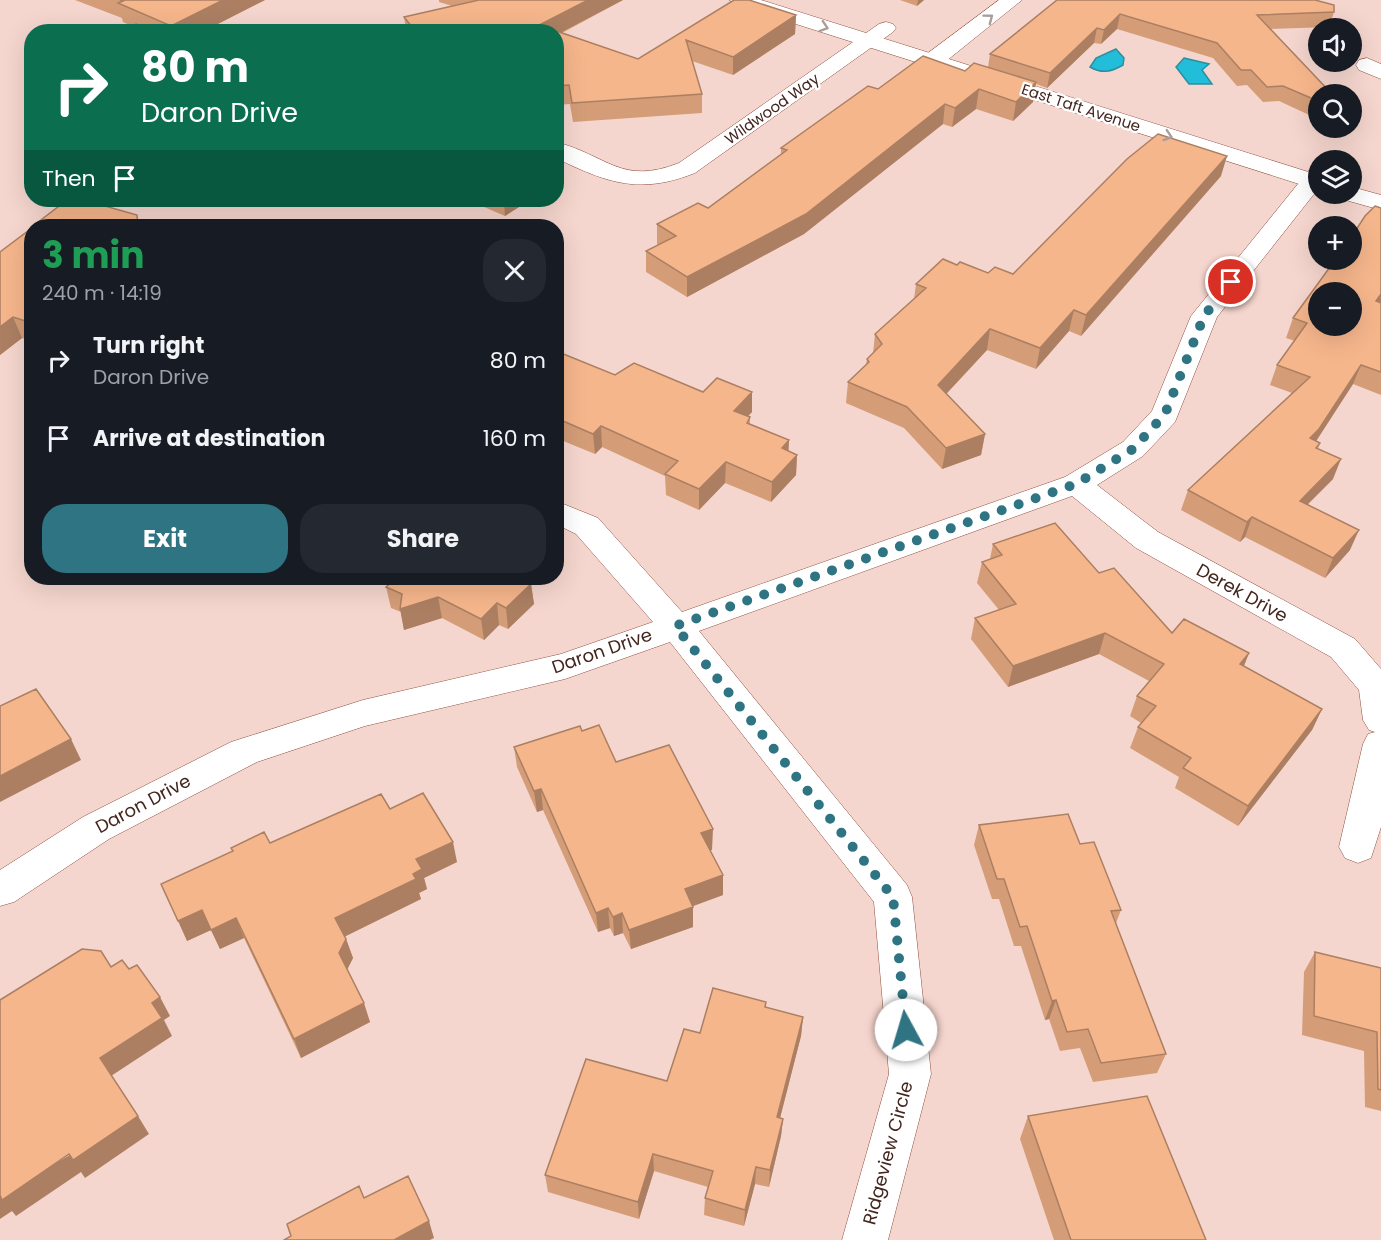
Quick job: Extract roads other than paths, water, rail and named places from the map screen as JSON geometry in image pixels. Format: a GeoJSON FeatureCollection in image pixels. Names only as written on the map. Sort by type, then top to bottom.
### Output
{"type":"FeatureCollection","features":[{"type":"Feature","properties":{"kind":"street","name":"East Taft Avenue"},"geometry":{"type":"LineString","coordinates":[[740,0],[877,34],[1308,172]]}},
{"type":"Feature","properties":{"kind":"street","name":"East Taft Avenue"},"geometry":{"type":"LineString","coordinates":[[797,0],[877,34]]}},
{"type":"Feature","properties":{"kind":"street"},"geometry":{"type":"LineString","coordinates":[[930,51],[981,0]]}},
{"type":"Feature","properties":{"kind":"street"},"geometry":{"type":"LineString","coordinates":[[930,51],[1012,0]]}},
{"type":"Feature","properties":{"kind":"street","name":"Wildwood Way"},"geometry":{"type":"LineString","coordinates":[[564,153],[619,177],[654,179],[687,168],[877,34]]}},
{"type":"Feature","properties":{"kind":"street"},"geometry":{"type":"LineString","coordinates":[[1381,65],[1367,65],[1381,72]]}},
{"type":"Feature","properties":{"kind":"street"},"geometry":{"type":"LineString","coordinates":[[1362,176],[1381,182]]}},
{"type":"Feature","properties":{"kind":"street","name":"Daron Drive"},"geometry":{"type":"LineString","coordinates":[[0,890],[96,828],[244,752],[363,713],[566,666],[1076,484],[1133,449],[1165,414],[1204,316],[1308,186]]}},
{"type":"Feature","properties":{"kind":"street"},"geometry":{"type":"LineString","coordinates":[[1362,197],[1381,203]]}},
{"type":"Feature","properties":{"kind":"street","name":"Derek Drive"},"geometry":{"type":"LineString","coordinates":[[1076,484],[1147,540],[1343,648],[1376,687],[1381,720]]}},
{"type":"Feature","properties":{"kind":"street","name":"Ridgeview Circle"},"geometry":{"type":"LineString","coordinates":[[564,515],[587,526],[675,626],[893,897],[910,1074],[865,1240]]}},
{"type":"Feature","properties":{"kind":"street"},"geometry":{"type":"LineString","coordinates":[[1358,847],[1381,744]]}},
{"type":"Feature","properties":{"kind":"water"},"geometry":{"type":"Polygon","coordinates":[[[1116,49],[1124,58],[1123,65],[1106,71],[1090,67],[1096,58],[1116,49]]]}},
{"type":"Feature","properties":{"kind":"water"},"geometry":{"type":"Polygon","coordinates":[[[1184,58],[1209,64],[1202,70],[1212,84],[1189,84],[1176,67],[1184,58]]]}}]}
